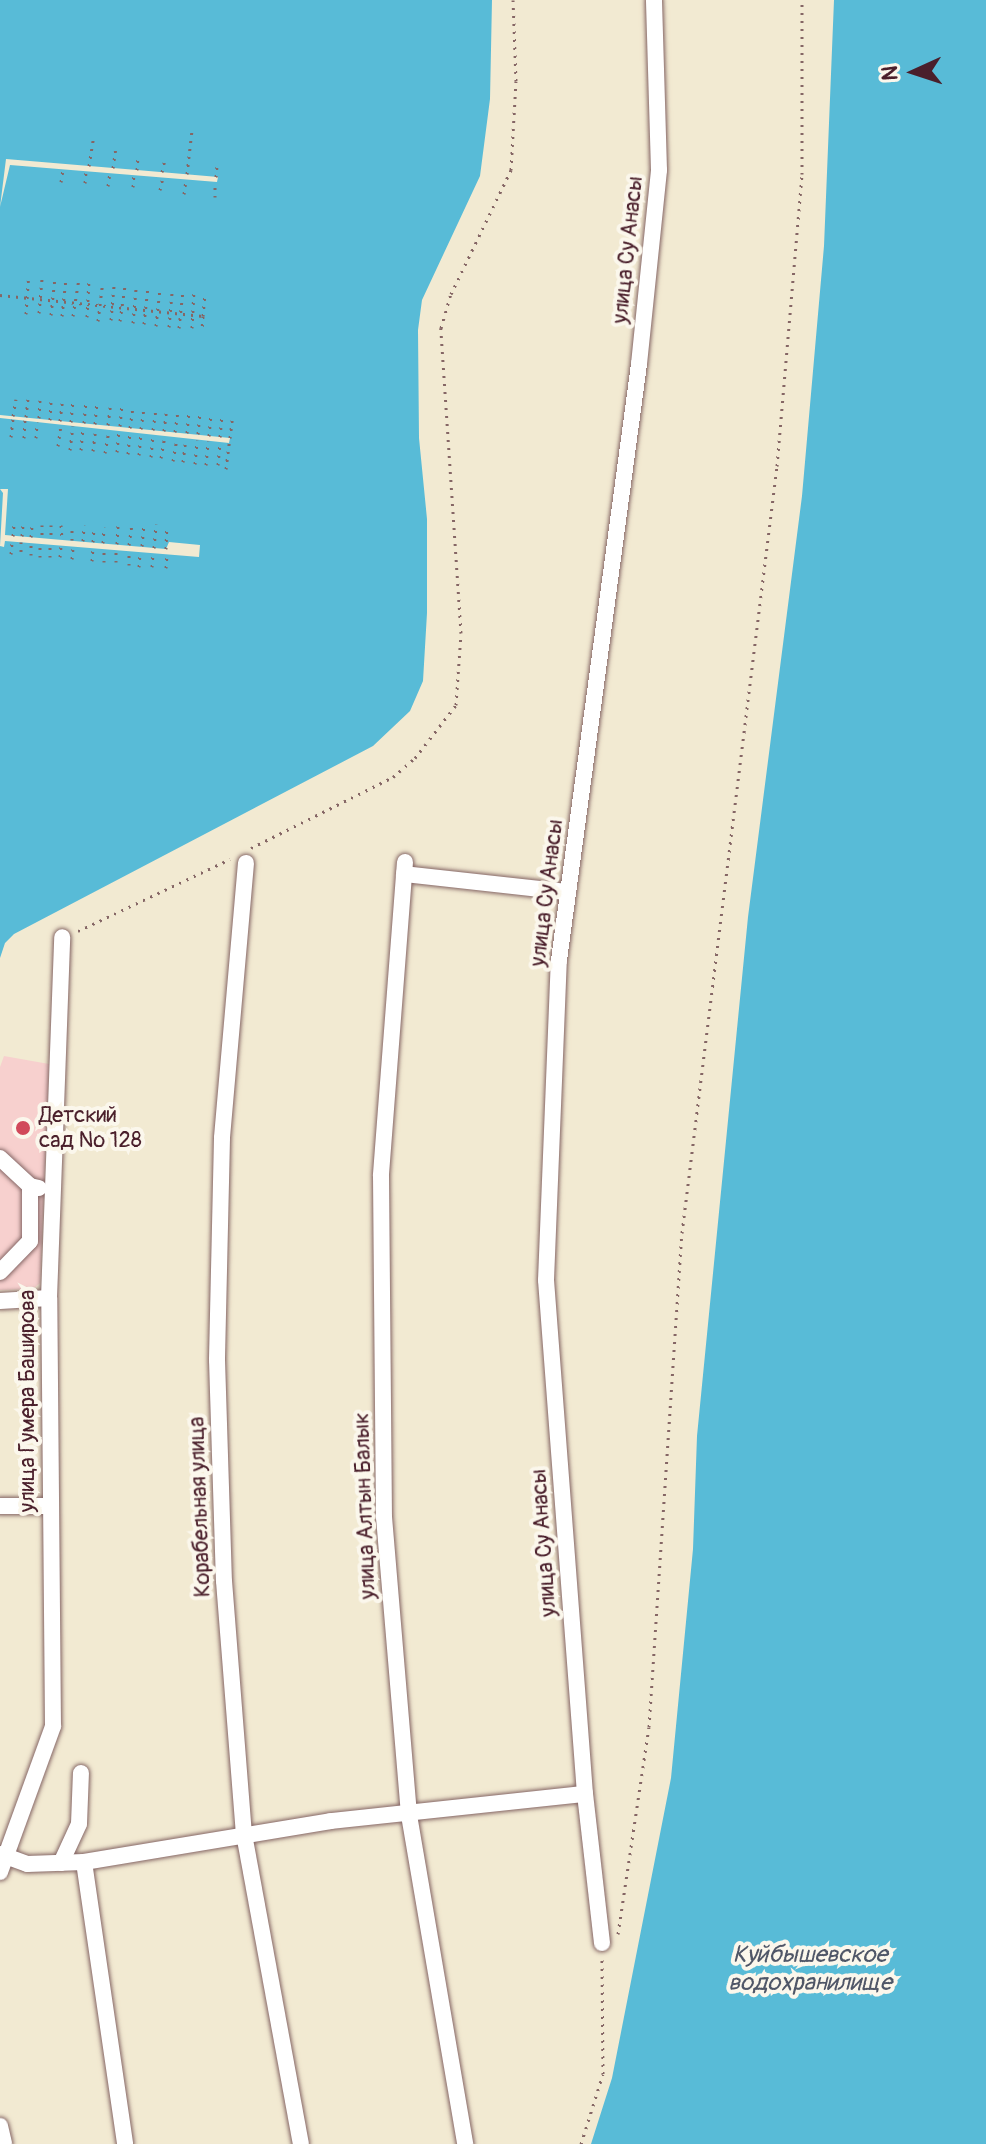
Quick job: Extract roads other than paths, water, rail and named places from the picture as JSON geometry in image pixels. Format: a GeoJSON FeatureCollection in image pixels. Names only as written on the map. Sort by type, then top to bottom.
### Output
{"type":"FeatureCollection","features":[{"type":"Feature","properties":{"kind":"street","name":"улица Су Анасы"},"geometry":{"type":"LineString","coordinates":[[602,1943],[585,1794],[546,1280],[559,960],[639,364],[659,170],[654,0]]}},
{"type":"Feature","properties":{"kind":"street","name":"Корабельная улица"},"geometry":{"type":"LineString","coordinates":[[242,858],[222,1138],[217,1360],[224,1581],[244,1834],[301,2144]]}},
{"type":"Feature","properties":{"kind":"street","name":"улица Алтын Балык"},"geometry":{"type":"LineString","coordinates":[[465,2144],[409,1815],[384,1517],[381,1176],[404,868],[568,892]]}},
{"type":"Feature","properties":{"kind":"street","name":"улица Гумера Баширова"},"geometry":{"type":"LineString","coordinates":[[62,937],[49,1298],[53,1726],[2,1861],[27,1864],[84,1862],[244,1834],[585,1794]]}},
{"type":"Feature","properties":{"kind":"street"},"geometry":{"type":"LineString","coordinates":[[0,1158],[30,1186],[52,1190]]}},
{"type":"Feature","properties":{"kind":"street"},"geometry":{"type":"LineString","coordinates":[[0,1272],[30,1241],[30,1186]]}},
{"type":"Feature","properties":{"kind":"street"},"geometry":{"type":"LineString","coordinates":[[0,1301],[49,1298]]}},
{"type":"Feature","properties":{"kind":"street"},"geometry":{"type":"LineString","coordinates":[[0,1506],[50,1506]]}},
{"type":"Feature","properties":{"kind":"street"},"geometry":{"type":"LineString","coordinates":[[61,1863],[79,1824],[81,1773]]}},
{"type":"Feature","properties":{"kind":"street"},"geometry":{"type":"LineString","coordinates":[[84,1862],[125,2144]]}},
{"type":"Feature","properties":{"kind":"street"},"geometry":{"type":"LineString","coordinates":[[0,2126],[4,2144]]}},
{"type":"Feature","properties":{"kind":"water"},"geometry":{"type":"Polygon","coordinates":[[[0,0],[492,0],[490,99],[480,176],[422,300],[418,330],[419,438],[427,519],[427,613],[423,681],[410,711],[373,746],[14,934],[5,943],[0,958],[0,0]]]}},
{"type":"Feature","properties":{"kind":"water","name":"Куйбышевское водохранилище"},"geometry":{"type":"Polygon","coordinates":[[[834,0],[986,0],[986,2144],[591,2144],[612,2078],[671,1778],[693,1549],[697,1436],[748,917],[802,496],[824,246],[834,0]]]}},
{"type":"Feature","properties":{"kind":"place","name":"Детский сад № 128"},"geometry":{"type":"Point","coordinates":[23,1128]}}]}
